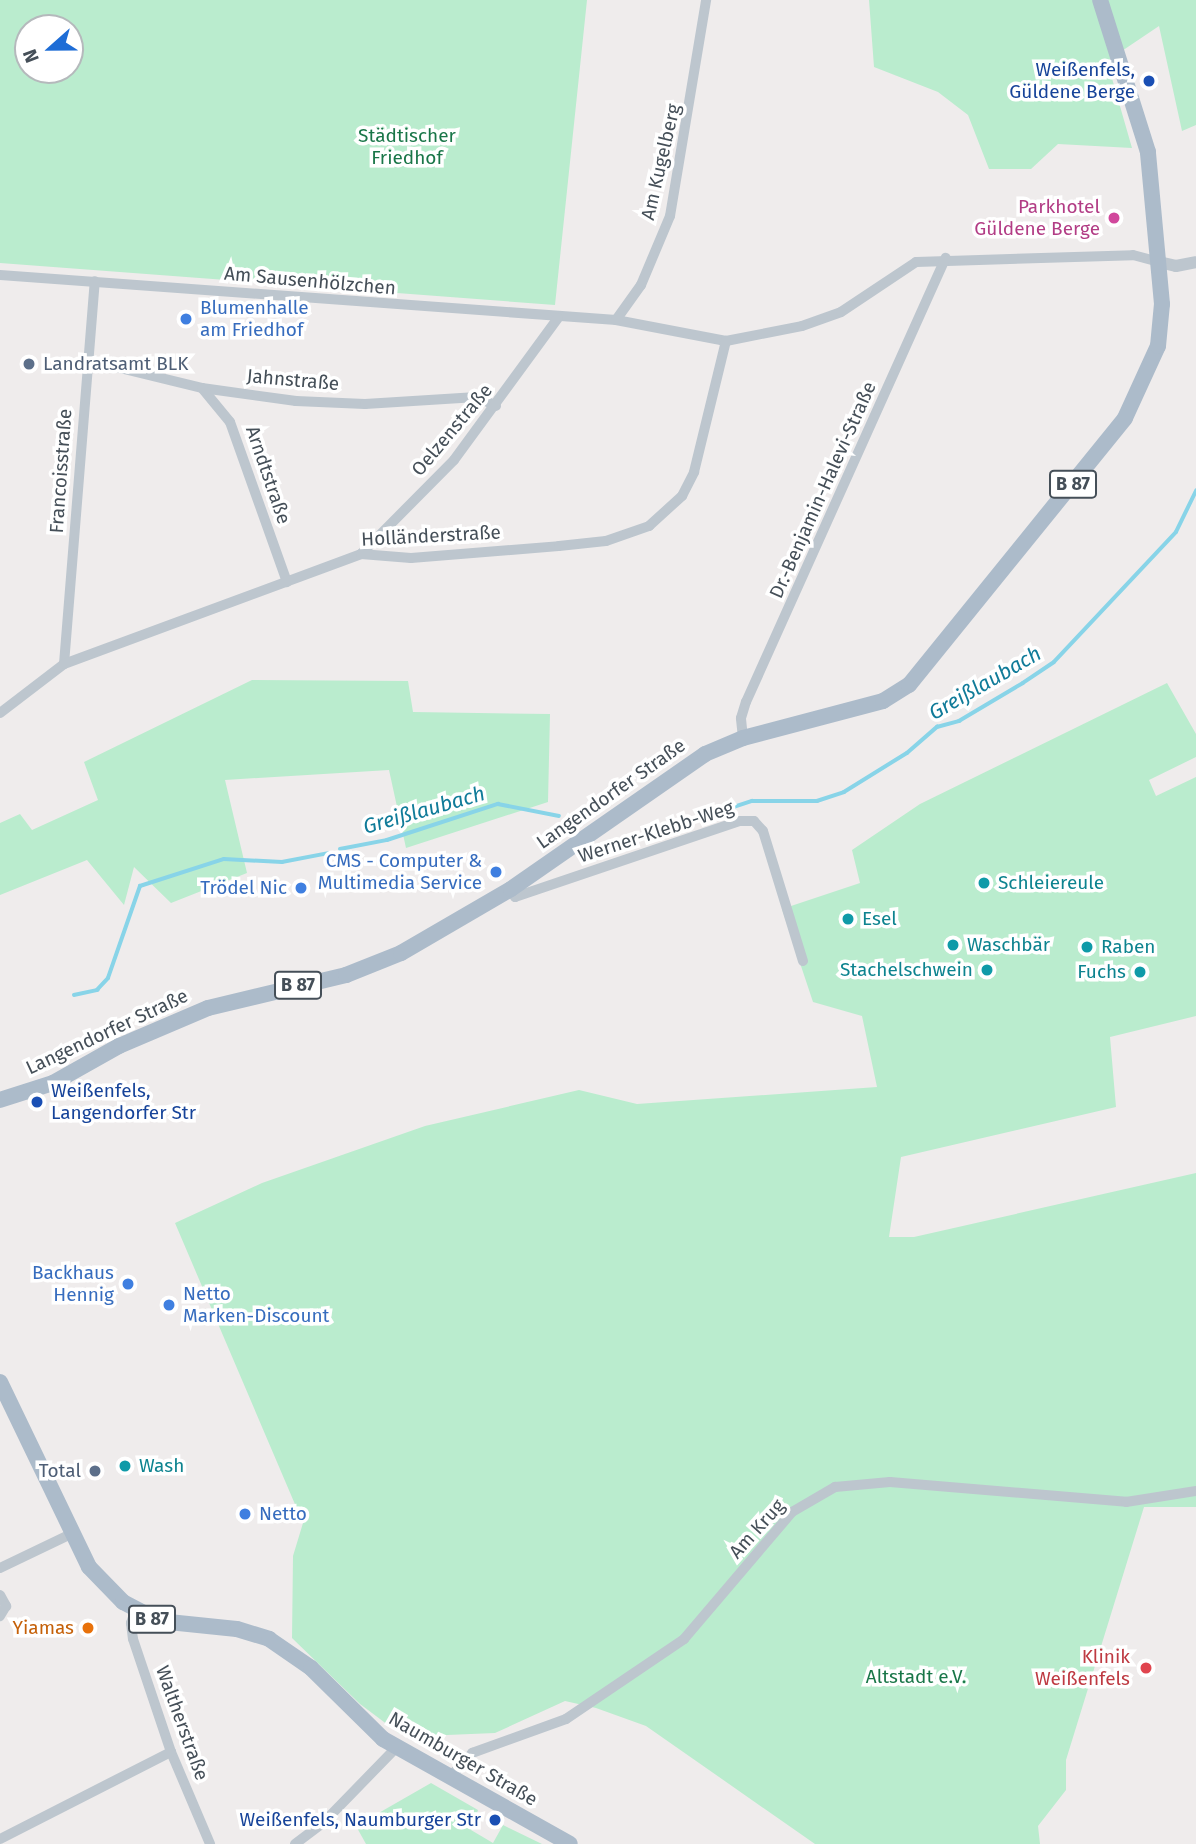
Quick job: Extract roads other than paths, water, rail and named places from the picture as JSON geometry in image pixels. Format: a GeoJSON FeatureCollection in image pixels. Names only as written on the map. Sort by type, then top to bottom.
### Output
{"type":"FeatureCollection","features":[{"type":"Feature","properties":{"kind":"main road","name":"B 87"},"geometry":{"type":"LineString","coordinates":[[1100,0],[1146,142],[1159,262]]}},
{"type":"Feature","properties":{"kind":"main road","name":"Langendorfer Straße"},"geometry":{"type":"LineString","coordinates":[[0,1100],[53,1083],[119,1046],[208,1008],[346,975],[401,953],[511,889],[676,771],[743,738],[883,701],[909,685],[1125,418],[1149,372],[1160,336],[1159,262]]}},
{"type":"Feature","properties":{"kind":"main road","name":"Naumburger Straße"},"geometry":{"type":"LineString","coordinates":[[0,1382],[98,1579],[135,1612],[159,1621],[237,1629],[269,1639],[311,1668],[371,1730],[569,1844]]}},
{"type":"Feature","properties":{"kind":"street","name":"Am Kugelberg"},"geometry":{"type":"LineString","coordinates":[[616,320],[641,285],[670,216],[706,0]]}},
{"type":"Feature","properties":{"kind":"street"},"geometry":{"type":"LineString","coordinates":[[726,341],[802,326],[841,312],[916,262],[946,258],[1133,256],[1176,266],[1196,262]]}},
{"type":"Feature","properties":{"kind":"street","name":"Dr.-Benjamin-Halevi-Straße"},"geometry":{"type":"LineString","coordinates":[[743,738],[741,718],[746,702],[946,258]]}},
{"type":"Feature","properties":{"kind":"street","name":"Am Sausenhölzchen"},"geometry":{"type":"LineString","coordinates":[[0,275],[558,318],[616,320],[726,341]]}},
{"type":"Feature","properties":{"kind":"street","name":"Francoisstraße"},"geometry":{"type":"LineString","coordinates":[[64,664],[95,281]]}},
{"type":"Feature","properties":{"kind":"street","name":"Oelzenstraße"},"geometry":{"type":"LineString","coordinates":[[361,554],[454,460],[496,407],[558,318]]}},
{"type":"Feature","properties":{"kind":"street","name":"Holländerstraße"},"geometry":{"type":"LineString","coordinates":[[0,713],[64,664],[361,554],[411,558],[559,546],[606,541],[649,526],[682,496],[694,472],[726,341]]}},
{"type":"Feature","properties":{"kind":"street","name":"Jahnstraße"},"geometry":{"type":"LineString","coordinates":[[87,360],[202,388],[296,401],[365,404],[477,397],[496,407]]}},
{"type":"Feature","properties":{"kind":"street","name":"Arndtstraße"},"geometry":{"type":"LineString","coordinates":[[202,388],[230,422],[287,582]]}},
{"type":"Feature","properties":{"kind":"street","name":"Werner-Klebb-Weg"},"geometry":{"type":"LineString","coordinates":[[511,889],[515,897],[740,821],[754,821],[763,831],[803,961]]}},
{"type":"Feature","properties":{"kind":"street","name":"Am Krug"},"geometry":{"type":"LineString","coordinates":[[450,1777],[472,1753],[566,1719],[684,1639],[792,1512],[835,1488],[890,1482],[1126,1502],[1196,1491]]}},
{"type":"Feature","properties":{"kind":"street"},"geometry":{"type":"LineString","coordinates":[[0,1568],[73,1533]]}},
{"type":"Feature","properties":{"kind":"street"},"geometry":{"type":"LineString","coordinates":[[0,1595],[6,1606],[0,1616]]}},
{"type":"Feature","properties":{"kind":"street","name":"Waltherstraße"},"geometry":{"type":"LineString","coordinates":[[135,1612],[131,1623],[133,1639],[171,1752],[210,1844]]}},
{"type":"Feature","properties":{"kind":"street"},"geometry":{"type":"LineString","coordinates":[[295,1844],[322,1824],[397,1747]]}},
{"type":"Feature","properties":{"kind":"street"},"geometry":{"type":"LineString","coordinates":[[0,1839],[171,1752]]}},
{"type":"Feature","properties":{"kind":"waterway","name":"Greißlaubach"},"geometry":{"type":"LineString","coordinates":[[652,834],[752,801],[817,801],[844,792],[907,753],[937,727],[959,721],[1023,683],[1054,662],[1176,532],[1196,491]]}},
{"type":"Feature","properties":{"kind":"waterway","name":"Greißlaubach"},"geometry":{"type":"LineString","coordinates":[[340,849],[387,840],[498,804],[559,816]]}},
{"type":"Feature","properties":{"kind":"waterway","name":"Greißlaubach"},"geometry":{"type":"LineString","coordinates":[[74,995],[97,990],[108,978],[140,886],[224,859],[282,862],[329,853]]}},
{"type":"Feature","properties":{"kind":"place","name":"Weißenfels, Güldene Berge"},"geometry":{"type":"Point","coordinates":[1149,81]}},
{"type":"Feature","properties":{"kind":"place","name":"Parkhotel Güldene Berge"},"geometry":{"type":"Point","coordinates":[1114,218]}},
{"type":"Feature","properties":{"kind":"place","name":"Blumenhalle am Friedhof"},"geometry":{"type":"Point","coordinates":[186,319]}},
{"type":"Feature","properties":{"kind":"place","name":"Landratsamt BLK"},"geometry":{"type":"Point","coordinates":[29,364]}},
{"type":"Feature","properties":{"kind":"place","name":"CMS - Computer & Multimedia Service"},"geometry":{"type":"Point","coordinates":[496,872]}},
{"type":"Feature","properties":{"kind":"place","name":"Schleiereule"},"geometry":{"type":"Point","coordinates":[984,883]}},
{"type":"Feature","properties":{"kind":"place","name":"Trödel Nic"},"geometry":{"type":"Point","coordinates":[301,888]}},
{"type":"Feature","properties":{"kind":"place","name":"Esel"},"geometry":{"type":"Point","coordinates":[848,919]}},
{"type":"Feature","properties":{"kind":"place","name":"Waschbär"},"geometry":{"type":"Point","coordinates":[953,945]}},
{"type":"Feature","properties":{"kind":"place","name":"Raben"},"geometry":{"type":"Point","coordinates":[1087,947]}},
{"type":"Feature","properties":{"kind":"place","name":"Stachelschwein"},"geometry":{"type":"Point","coordinates":[987,970]}},
{"type":"Feature","properties":{"kind":"place","name":"Fuchs"},"geometry":{"type":"Point","coordinates":[1140,972]}},
{"type":"Feature","properties":{"kind":"place","name":"Weißenfels, Langendorfer Str"},"geometry":{"type":"Point","coordinates":[37,1102]}},
{"type":"Feature","properties":{"kind":"place","name":"Backhaus Hennig"},"geometry":{"type":"Point","coordinates":[128,1284]}},
{"type":"Feature","properties":{"kind":"place","name":"Netto Marken-Discount"},"geometry":{"type":"Point","coordinates":[169,1305]}},
{"type":"Feature","properties":{"kind":"place","name":"Wash"},"geometry":{"type":"Point","coordinates":[125,1466]}},
{"type":"Feature","properties":{"kind":"place","name":"Total"},"geometry":{"type":"Point","coordinates":[95,1471]}},
{"type":"Feature","properties":{"kind":"place","name":"Netto"},"geometry":{"type":"Point","coordinates":[245,1514]}},
{"type":"Feature","properties":{"kind":"place","name":"Yiamas"},"geometry":{"type":"Point","coordinates":[88,1628]}},
{"type":"Feature","properties":{"kind":"place","name":"Klinik Weißenfels"},"geometry":{"type":"Point","coordinates":[1146,1668]}},
{"type":"Feature","properties":{"kind":"place","name":"Weißenfels, Naumburger Str"},"geometry":{"type":"Point","coordinates":[495,1820]}},
{"type":"Feature","properties":{"kind":"park label","name":"Städtischer Friedhof"},"geometry":{"type":"Point","coordinates":[407,147]}},
{"type":"Feature","properties":{"kind":"park label","name":"Altstadt e.V."},"geometry":{"type":"Point","coordinates":[916,1677]}}]}
